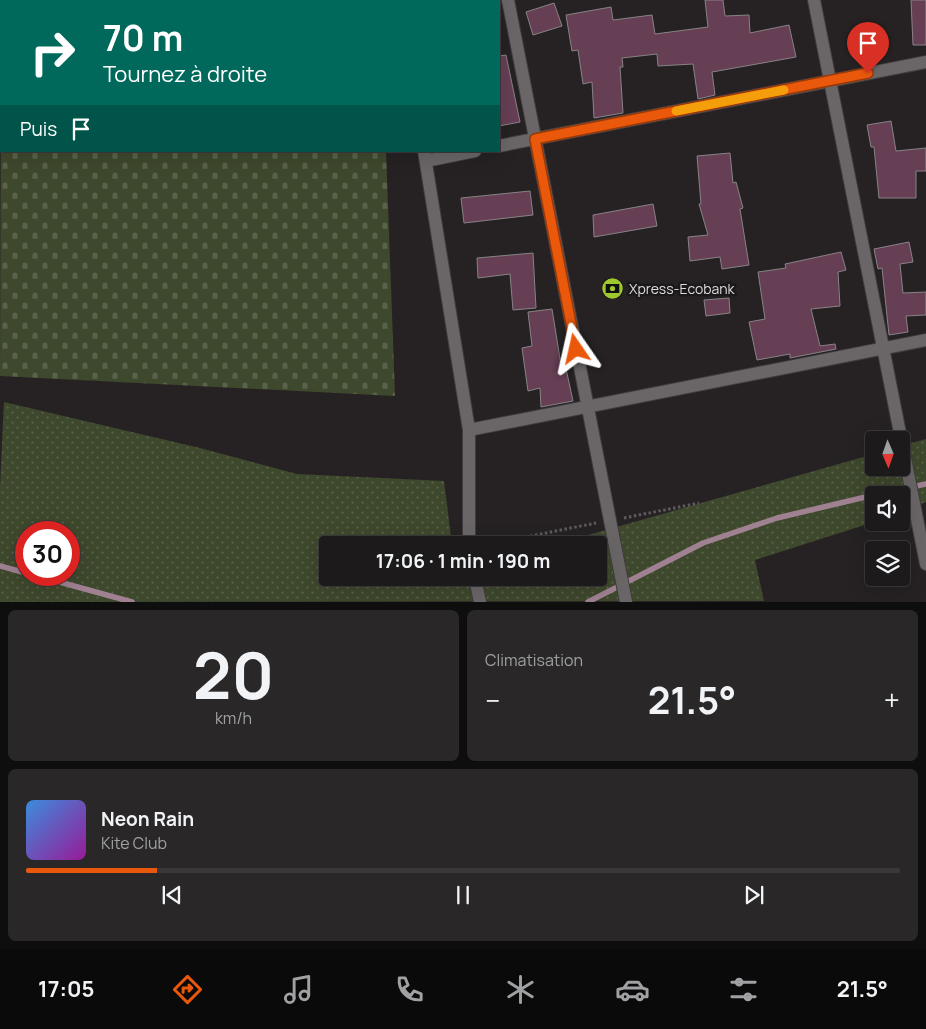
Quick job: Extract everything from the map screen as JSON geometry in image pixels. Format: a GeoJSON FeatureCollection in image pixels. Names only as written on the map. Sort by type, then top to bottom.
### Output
{"type":"FeatureCollection","features":[{"type":"Feature","properties":{"kind":"street"},"geometry":{"type":"LineString","coordinates":[[508,0],[626,602]]}},
{"type":"Feature","properties":{"kind":"street"},"geometry":{"type":"LineString","coordinates":[[814,0],[926,564]]}},
{"type":"Feature","properties":{"kind":"street"},"geometry":{"type":"LineString","coordinates":[[500,146],[926,62]]}},
{"type":"Feature","properties":{"kind":"street"},"geometry":{"type":"LineString","coordinates":[[465,152],[425,156],[469,430],[469,536]]}},
{"type":"Feature","properties":{"kind":"street"},"geometry":{"type":"LineString","coordinates":[[469,430],[926,340]]}},
{"type":"Feature","properties":{"kind":"street"},"geometry":{"type":"LineString","coordinates":[[477,586],[480,602]]}},
{"type":"Feature","properties":{"kind":"green space"},"geometry":{"type":"Polygon","coordinates":[[[1,152],[386,152],[395,396],[0,376],[1,152]]]}},
{"type":"Feature","properties":{"kind":"green space"},"geometry":{"type":"Polygon","coordinates":[[[4,402],[200,448],[297,474],[444,481],[451,536],[319,536],[319,586],[607,586],[607,536],[585,536],[865,457],[865,476],[910,476],[910,443],[926,439],[926,502],[910,508],[910,486],[865,486],[865,525],[755,560],[764,601],[0,602],[0,488],[4,402]]]}},
{"type":"Feature","properties":{"kind":"building"},"geometry":{"type":"Polygon","coordinates":[[[705,0],[723,0],[725,16],[749,15],[750,33],[789,25],[796,57],[712,72],[715,95],[698,99],[693,64],[658,66],[657,54],[622,58],[623,67],[620,67],[623,113],[594,118],[592,82],[583,84],[578,50],[572,51],[566,15],[611,7],[613,20],[652,15],[655,34],[708,27],[705,0]]]}},
{"type":"Feature","properties":{"kind":"building"},"geometry":{"type":"Polygon","coordinates":[[[911,0],[926,0],[926,45],[913,45],[911,0]]]}},
{"type":"Feature","properties":{"kind":"building"},"geometry":{"type":"Polygon","coordinates":[[[554,3],[562,26],[533,35],[526,12],[554,3]]]}},
{"type":"Feature","properties":{"kind":"building"},"geometry":{"type":"Polygon","coordinates":[[[506,55],[520,122],[500,126],[500,56],[506,55]]]}},
{"type":"Feature","properties":{"kind":"building"},"geometry":{"type":"Polygon","coordinates":[[[891,121],[896,151],[926,148],[926,171],[916,171],[916,198],[879,198],[874,147],[871,147],[867,125],[891,121]]]}},
{"type":"Feature","properties":{"kind":"building"},"geometry":{"type":"Polygon","coordinates":[[[730,153],[733,183],[736,182],[743,208],[740,209],[749,265],[722,269],[720,257],[690,261],[688,237],[708,235],[699,204],[701,204],[697,156],[730,153]]]}},
{"type":"Feature","properties":{"kind":"building"},"geometry":{"type":"Polygon","coordinates":[[[530,191],[533,215],[464,223],[461,198],[530,191]]]}},
{"type":"Feature","properties":{"kind":"building"},"geometry":{"type":"Polygon","coordinates":[[[653,204],[657,226],[594,237],[593,215],[653,204]]]}},
{"type":"Feature","properties":{"kind":"building"},"geometry":{"type":"Polygon","coordinates":[[[909,242],[913,262],[900,264],[903,293],[926,292],[926,315],[906,316],[908,332],[889,335],[882,268],[878,269],[874,249],[909,242]]]}},
{"type":"Feature","properties":{"kind":"building"},"geometry":{"type":"Polygon","coordinates":[[[841,252],[846,270],[838,272],[840,306],[811,309],[820,346],[835,344],[836,349],[790,358],[790,354],[757,360],[749,322],[765,319],[758,272],[786,268],[785,264],[841,252]]]}},
{"type":"Feature","properties":{"kind":"building"},"geometry":{"type":"Polygon","coordinates":[[[533,253],[536,308],[513,310],[510,274],[478,278],[477,258],[533,253]]]}},
{"type":"Feature","properties":{"kind":"building"},"geometry":{"type":"Polygon","coordinates":[[[729,298],[730,313],[706,316],[704,300],[729,298]]]}},
{"type":"Feature","properties":{"kind":"building"},"geometry":{"type":"Polygon","coordinates":[[[552,309],[561,365],[565,364],[573,401],[541,407],[540,388],[528,391],[522,348],[532,346],[528,312],[552,309]]]}},
{"type":"Feature","properties":{"kind":"waterway"},"geometry":{"type":"LineString","coordinates":[[910,487],[926,484]]}},
{"type":"Feature","properties":{"kind":"waterway"},"geometry":{"type":"LineString","coordinates":[[588,602],[703,543],[777,518],[865,497]]}},
{"type":"Feature","properties":{"kind":"waterway"},"geometry":{"type":"LineString","coordinates":[[0,566],[15,570]]}},
{"type":"Feature","properties":{"kind":"waterway"},"geometry":{"type":"LineString","coordinates":[[74,586],[132,602]]}},
{"type":"Feature","properties":{"kind":"slow traffic"},"geometry":{"type":"LineString","coordinates":[[676,111],[784,90]]}},
{"type":"Feature","properties":{"kind":"place","name":"Xpress-Ecobank"},"geometry":{"type":"Point","coordinates":[613,288]}},
{"type":"Feature","properties":{"kind":"route"},"geometry":{"type":"LineString","coordinates":[[576,349],[535,139],[868,73]]}}]}
